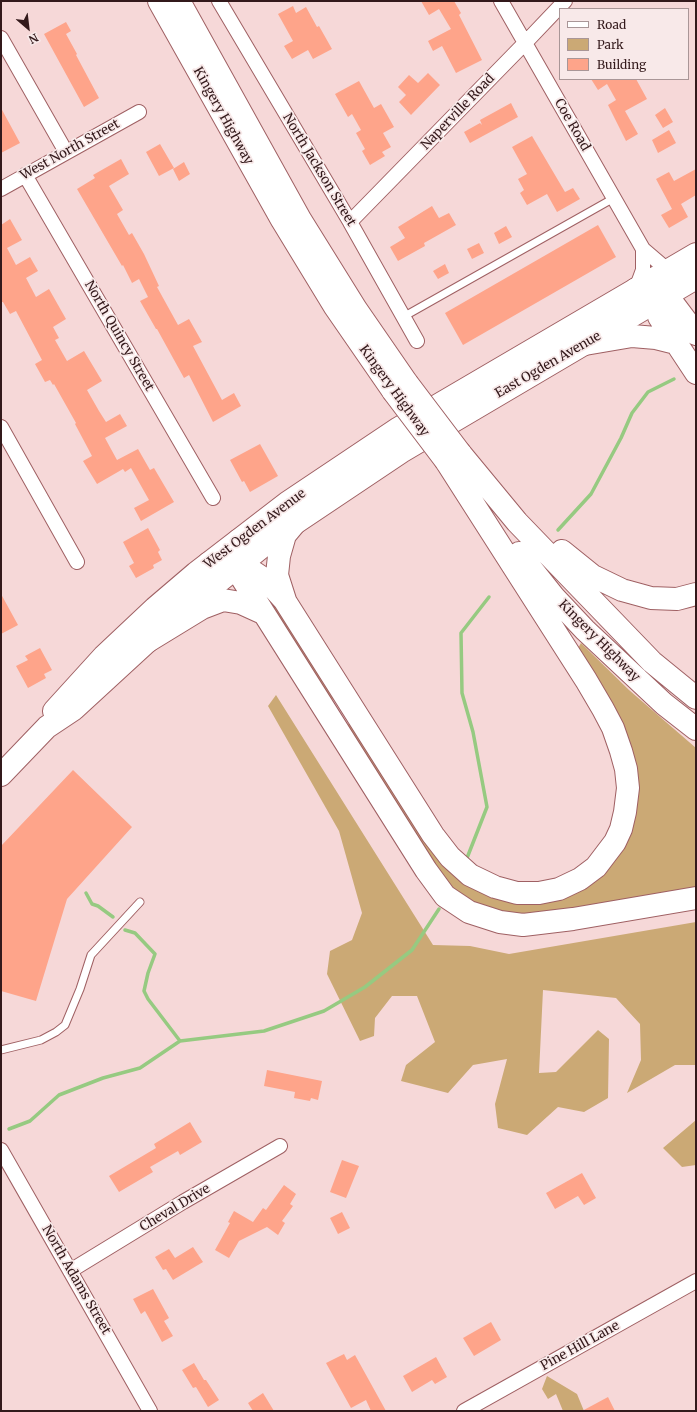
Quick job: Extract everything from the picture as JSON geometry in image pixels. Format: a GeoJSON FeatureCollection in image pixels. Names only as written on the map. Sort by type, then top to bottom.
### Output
{"type":"FeatureCollection","features":[{"type":"Feature","properties":{"kind":"main road","name":"Kingery Highway"},"geometry":{"type":"LineString","coordinates":[[159,1],[282,220],[335,307],[400,387],[453,457],[554,597],[585,630],[658,698],[696,730]]}},
{"type":"Feature","properties":{"kind":"main road","name":"Kingery Highway"},"geometry":{"type":"LineString","coordinates":[[179,1],[300,219],[356,309],[400,387]]}},
{"type":"Feature","properties":{"kind":"main road","name":"East Ogden Avenue"},"geometry":{"type":"LineString","coordinates":[[497,371],[696,254]]}},
{"type":"Feature","properties":{"kind":"main road"},"geometry":{"type":"LineString","coordinates":[[668,271],[661,290],[660,317],[696,373]]}},
{"type":"Feature","properties":{"kind":"main road","name":"East Ogden Avenue"},"geometry":{"type":"LineString","coordinates":[[400,452],[696,278]]}},
{"type":"Feature","properties":{"kind":"main road"},"geometry":{"type":"LineString","coordinates":[[636,289],[645,291],[668,301],[674,306],[696,334]]}},
{"type":"Feature","properties":{"kind":"main road"},"geometry":{"type":"LineString","coordinates":[[585,344],[632,336],[656,338],[676,343]]}},
{"type":"Feature","properties":{"kind":"main road","name":"West Ogden Avenue"},"geometry":{"type":"LineString","coordinates":[[47,727],[54,709],[104,656],[155,608],[209,563],[287,503],[399,428],[497,371]]}},
{"type":"Feature","properties":{"kind":"main road","name":"West Ogden Avenue"},"geometry":{"type":"LineString","coordinates":[[1,775],[47,727],[74,709],[148,641],[239,566],[295,523],[400,452]]}},
{"type":"Feature","properties":{"kind":"main road","name":"Kingery Highway"},"geometry":{"type":"LineString","coordinates":[[453,457],[652,662],[696,698]]}},
{"type":"Feature","properties":{"kind":"main road"},"geometry":{"type":"LineString","coordinates":[[453,457],[507,490],[540,530],[565,554],[593,576],[622,590],[651,598],[678,599],[696,594]]}},
{"type":"Feature","properties":{"kind":"main road"},"geometry":{"type":"LineString","coordinates":[[209,563],[223,563],[239,566],[259,575],[285,601],[433,835],[450,857],[470,875],[494,888],[517,893],[539,893],[559,889],[580,879],[596,867],[615,842],[621,829],[625,812],[628,788],[626,770],[615,734],[604,709],[453,457]]}},
{"type":"Feature","properties":{"kind":"main road"},"geometry":{"type":"LineString","coordinates":[[285,601],[277,575],[279,556],[285,535],[295,523]]}},
{"type":"Feature","properties":{"kind":"main road"},"geometry":{"type":"LineString","coordinates":[[239,540],[238,558],[243,580],[426,870],[445,896],[469,912],[500,922],[523,925],[573,919],[696,898]]}},
{"type":"Feature","properties":{"kind":"main road"},"geometry":{"type":"LineString","coordinates":[[148,641],[202,608],[223,600],[241,603],[263,613]]}},
{"type":"Feature","properties":{"kind":"street","name":"North Jackson Street"},"geometry":{"type":"LineString","coordinates":[[219,1],[350,222],[417,341]]}},
{"type":"Feature","properties":{"kind":"street","name":"Coe Road"},"geometry":{"type":"LineString","coordinates":[[501,1],[643,250],[668,271]]}},
{"type":"Feature","properties":{"kind":"street","name":"Naperville Road"},"geometry":{"type":"LineString","coordinates":[[350,222],[565,1]]}},
{"type":"Feature","properties":{"kind":"street"},"geometry":{"type":"LineString","coordinates":[[1,38],[66,152]]}},
{"type":"Feature","properties":{"kind":"street","name":"West North Street"},"geometry":{"type":"LineString","coordinates":[[1,189],[139,112]]}},
{"type":"Feature","properties":{"kind":"street","name":"North Quincy Street"},"geometry":{"type":"LineString","coordinates":[[26,175],[213,498]]}},
{"type":"Feature","properties":{"kind":"street"},"geometry":{"type":"LineString","coordinates":[[636,289],[642,270],[643,250]]}},
{"type":"Feature","properties":{"kind":"street"},"geometry":{"type":"LineString","coordinates":[[1,427],[77,562]]}},
{"type":"Feature","properties":{"kind":"street","name":"Cheval Drive"},"geometry":{"type":"LineString","coordinates":[[70,1271],[183,1202],[280,1146]]}},
{"type":"Feature","properties":{"kind":"street","name":"North Adams Street"},"geometry":{"type":"LineString","coordinates":[[1,1150],[150,1411]]}},
{"type":"Feature","properties":{"kind":"street","name":"Pine Hill Lane"},"geometry":{"type":"LineString","coordinates":[[464,1411],[696,1281]]}},
{"type":"Feature","properties":{"kind":"lane"},"geometry":{"type":"LineString","coordinates":[[403,317],[614,198]]}},
{"type":"Feature","properties":{"kind":"lane"},"geometry":{"type":"LineString","coordinates":[[1,1050],[41,1040],[65,1025],[80,989],[91,955],[140,902]]}},
{"type":"Feature","properties":{"kind":"green space"},"geometry":{"type":"Polygon","coordinates":[[[266,592],[335,700],[326,698],[263,596],[266,592]]]}},
{"type":"Feature","properties":{"kind":"green space"},"geometry":{"type":"Polygon","coordinates":[[[581,643],[629,690],[696,748],[696,888],[526,917],[478,906],[445,884],[345,727],[351,722],[444,866],[562,897],[634,810],[577,650],[581,643]]]}},
{"type":"Feature","properties":{"kind":"green space"},"geometry":{"type":"Polygon","coordinates":[[[276,695],[433,945],[470,946],[509,954],[696,922],[696,1065],[675,1065],[627,1093],[641,1060],[640,1024],[616,998],[543,990],[539,1073],[556,1072],[598,1030],[609,1039],[608,1098],[584,1112],[558,1107],[527,1135],[498,1128],[495,1104],[507,1059],[473,1065],[448,1093],[401,1081],[406,1065],[435,1042],[417,996],[392,996],[375,1018],[374,1036],[360,1041],[327,974],[330,951],[352,940],[362,913],[339,831],[268,706],[276,695]]]}},
{"type":"Feature","properties":{"kind":"green space"},"geometry":{"type":"Polygon","coordinates":[[[696,1120],[696,1165],[682,1167],[663,1148],[696,1120]]]}},
{"type":"Feature","properties":{"kind":"green space"},"geometry":{"type":"Polygon","coordinates":[[[547,1376],[577,1394],[584,1411],[563,1411],[556,1394],[548,1399],[542,1389],[547,1376]]]}},
{"type":"Feature","properties":{"kind":"building"},"geometry":{"type":"Polygon","coordinates":[[[421,1],[454,1],[461,13],[459,15],[482,60],[456,73],[442,46],[433,51],[428,41],[451,29],[439,9],[429,15],[421,1]]]}},
{"type":"Feature","properties":{"kind":"building"},"geometry":{"type":"Polygon","coordinates":[[[293,6],[296,13],[306,7],[332,49],[313,59],[308,50],[292,59],[284,46],[293,41],[278,14],[293,6]]]}},
{"type":"Feature","properties":{"kind":"building"},"geometry":{"type":"Polygon","coordinates":[[[66,22],[71,31],[66,34],[99,98],[84,107],[44,34],[66,22]]]}},
{"type":"Feature","properties":{"kind":"building"},"geometry":{"type":"Polygon","coordinates":[[[428,73],[440,85],[411,115],[399,102],[406,95],[398,87],[409,75],[418,83],[428,73]]]}},
{"type":"Feature","properties":{"kind":"building"},"geometry":{"type":"Polygon","coordinates":[[[592,80],[637,80],[647,99],[625,111],[638,134],[626,141],[608,105],[616,100],[607,84],[598,90],[592,80]]]}},
{"type":"Feature","properties":{"kind":"building"},"geometry":{"type":"Polygon","coordinates":[[[359,81],[374,108],[381,104],[394,127],[383,133],[391,147],[382,152],[385,156],[370,165],[362,151],[365,149],[356,133],[361,130],[352,114],[348,117],[335,94],[359,81]]]}},
{"type":"Feature","properties":{"kind":"building"},"geometry":{"type":"Polygon","coordinates":[[[511,103],[518,117],[470,143],[464,132],[480,123],[482,125],[480,120],[511,103]]]}},
{"type":"Feature","properties":{"kind":"building"},"geometry":{"type":"Polygon","coordinates":[[[1,108],[20,143],[1,153],[1,108]]]}},
{"type":"Feature","properties":{"kind":"building"},"geometry":{"type":"Polygon","coordinates":[[[665,108],[673,122],[663,128],[655,115],[665,108]]]}},
{"type":"Feature","properties":{"kind":"building"},"geometry":{"type":"Polygon","coordinates":[[[669,130],[676,143],[658,153],[652,140],[669,130]]]}},
{"type":"Feature","properties":{"kind":"building"},"geometry":{"type":"Polygon","coordinates":[[[532,136],[565,192],[573,188],[580,199],[557,212],[547,194],[527,205],[520,193],[524,190],[518,179],[527,174],[512,147],[532,136]]]}},
{"type":"Feature","properties":{"kind":"building"},"geometry":{"type":"Polygon","coordinates":[[[160,144],[174,168],[159,176],[146,152],[160,144]]]}},
{"type":"Feature","properties":{"kind":"building"},"geometry":{"type":"Polygon","coordinates":[[[121,159],[129,174],[109,186],[123,210],[117,214],[129,235],[132,233],[144,254],[159,286],[157,287],[178,325],[189,319],[202,342],[193,346],[222,400],[234,393],[241,406],[213,422],[189,375],[184,378],[140,301],[148,297],[139,279],[132,283],[123,265],[122,266],[77,189],[95,178],[93,175],[121,159]]]}},
{"type":"Feature","properties":{"kind":"building"},"geometry":{"type":"Polygon","coordinates":[[[184,162],[190,174],[179,181],[173,169],[184,162]]]}},
{"type":"Feature","properties":{"kind":"building"},"geometry":{"type":"Polygon","coordinates":[[[696,169],[696,195],[681,204],[688,217],[669,228],[661,215],[672,209],[656,179],[669,172],[674,181],[696,169]]]}},
{"type":"Feature","properties":{"kind":"building"},"geometry":{"type":"Polygon","coordinates":[[[432,206],[439,218],[449,213],[456,225],[424,243],[425,246],[398,261],[390,247],[405,238],[398,227],[432,206]]]}},
{"type":"Feature","properties":{"kind":"building"},"geometry":{"type":"Polygon","coordinates":[[[10,219],[22,240],[7,248],[16,265],[30,257],[38,271],[26,278],[36,297],[49,289],[66,319],[53,327],[59,338],[55,340],[67,361],[84,351],[102,381],[87,390],[99,411],[106,422],[120,414],[127,426],[105,438],[117,460],[138,449],[150,470],[154,468],[174,502],[141,521],[134,508],[149,500],[131,468],[125,472],[123,469],[97,484],[83,461],[92,456],[75,424],[76,423],[54,384],[53,385],[50,380],[45,382],[35,364],[42,360],[16,311],[10,314],[3,302],[1,302],[1,225],[10,219]]]}},
{"type":"Feature","properties":{"kind":"building"},"geometry":{"type":"Polygon","coordinates":[[[598,225],[616,257],[463,345],[445,313],[598,225]]]}},
{"type":"Feature","properties":{"kind":"building"},"geometry":{"type":"Polygon","coordinates":[[[506,226],[512,237],[499,244],[494,233],[506,226]]]}},
{"type":"Feature","properties":{"kind":"building"},"geometry":{"type":"Polygon","coordinates":[[[479,243],[484,253],[472,259],[467,249],[479,243]]]}},
{"type":"Feature","properties":{"kind":"building"},"geometry":{"type":"Polygon","coordinates":[[[445,264],[449,273],[438,279],[433,271],[445,264]]]}},
{"type":"Feature","properties":{"kind":"building"},"geometry":{"type":"Polygon","coordinates":[[[260,444],[278,476],[250,492],[244,481],[242,482],[230,460],[260,444]]]}},
{"type":"Feature","properties":{"kind":"building"},"geometry":{"type":"Polygon","coordinates":[[[148,528],[160,550],[158,552],[162,560],[153,565],[154,568],[136,578],[129,566],[134,563],[123,542],[148,528]]]}},
{"type":"Feature","properties":{"kind":"building"},"geometry":{"type":"Polygon","coordinates":[[[1,594],[18,625],[1,634],[1,594]]]}},
{"type":"Feature","properties":{"kind":"building"},"geometry":{"type":"Polygon","coordinates":[[[40,648],[52,670],[44,674],[46,678],[28,688],[16,666],[28,660],[25,656],[40,648]]]}},
{"type":"Feature","properties":{"kind":"building"},"geometry":{"type":"Polygon","coordinates":[[[73,770],[132,827],[67,899],[36,1001],[1,991],[1,846],[73,770]]]}},
{"type":"Feature","properties":{"kind":"building"},"geometry":{"type":"Polygon","coordinates":[[[267,1070],[322,1081],[318,1100],[311,1098],[310,1101],[294,1098],[295,1092],[264,1086],[267,1070]]]}},
{"type":"Feature","properties":{"kind":"building"},"geometry":{"type":"Polygon","coordinates":[[[190,1122],[202,1142],[180,1155],[178,1151],[150,1167],[153,1172],[119,1192],[109,1176],[156,1148],[154,1144],[190,1122]]]}},
{"type":"Feature","properties":{"kind":"building"},"geometry":{"type":"Polygon","coordinates":[[[342,1160],[359,1166],[346,1198],[330,1192],[342,1160]]]}},
{"type":"Feature","properties":{"kind":"building"},"geometry":{"type":"Polygon","coordinates":[[[582,1173],[596,1198],[584,1205],[578,1196],[555,1209],[546,1193],[582,1173]]]}},
{"type":"Feature","properties":{"kind":"building"},"geometry":{"type":"Polygon","coordinates":[[[284,1185],[296,1194],[290,1204],[293,1206],[282,1221],[285,1223],[278,1235],[267,1227],[239,1241],[229,1258],[215,1250],[230,1223],[228,1222],[234,1211],[253,1222],[263,1208],[266,1210],[284,1185]]]}},
{"type":"Feature","properties":{"kind":"building"},"geometry":{"type":"Polygon","coordinates":[[[342,1212],[350,1228],[338,1234],[330,1218],[342,1212]]]}},
{"type":"Feature","properties":{"kind":"building"},"geometry":{"type":"Polygon","coordinates":[[[193,1247],[203,1262],[173,1280],[166,1269],[163,1270],[155,1257],[169,1249],[175,1258],[193,1247]]]}},
{"type":"Feature","properties":{"kind":"building"},"geometry":{"type":"Polygon","coordinates":[[[153,1289],[169,1318],[164,1321],[173,1336],[162,1342],[145,1311],[141,1314],[133,1299],[153,1289]]]}},
{"type":"Feature","properties":{"kind":"building"},"geometry":{"type":"Polygon","coordinates":[[[491,1322],[501,1340],[474,1356],[463,1338],[491,1322]]]}},
{"type":"Feature","properties":{"kind":"building"},"geometry":{"type":"Polygon","coordinates":[[[344,1354],[347,1360],[355,1355],[386,1411],[371,1411],[366,1400],[351,1408],[326,1363],[344,1354]]]}},
{"type":"Feature","properties":{"kind":"building"},"geometry":{"type":"Polygon","coordinates":[[[436,1357],[447,1377],[435,1384],[432,1380],[412,1392],[403,1376],[436,1357]]]}},
{"type":"Feature","properties":{"kind":"building"},"geometry":{"type":"Polygon","coordinates":[[[194,1363],[204,1380],[206,1380],[219,1400],[208,1407],[196,1387],[193,1388],[182,1370],[194,1363]]]}},
{"type":"Feature","properties":{"kind":"building"},"geometry":{"type":"Polygon","coordinates":[[[263,1393],[274,1411],[253,1411],[248,1403],[263,1393]]]}},
{"type":"Feature","properties":{"kind":"building"},"geometry":{"type":"Polygon","coordinates":[[[608,1397],[615,1411],[582,1411],[608,1397]]]}},
{"type":"Feature","properties":{"kind":"waterway"},"geometry":{"type":"LineString","coordinates":[[558,530],[591,494],[621,438],[632,413],[648,392],[674,379]]}},
{"type":"Feature","properties":{"kind":"waterway"},"geometry":{"type":"LineString","coordinates":[[467,858],[487,807],[473,732],[462,693],[461,633],[489,597]]}},
{"type":"Feature","properties":{"kind":"waterway"},"geometry":{"type":"LineString","coordinates":[[86,893],[92,904],[98,906],[113,917]]}},
{"type":"Feature","properties":{"kind":"waterway"},"geometry":{"type":"LineString","coordinates":[[9,1129],[30,1121],[59,1095],[103,1078],[140,1068],[180,1041],[264,1031],[324,1011],[365,987],[412,950],[439,909]]}},
{"type":"Feature","properties":{"kind":"waterway"},"geometry":{"type":"LineString","coordinates":[[125,930],[135,933],[155,954],[148,973],[144,991],[148,999],[180,1041]]}}]}
